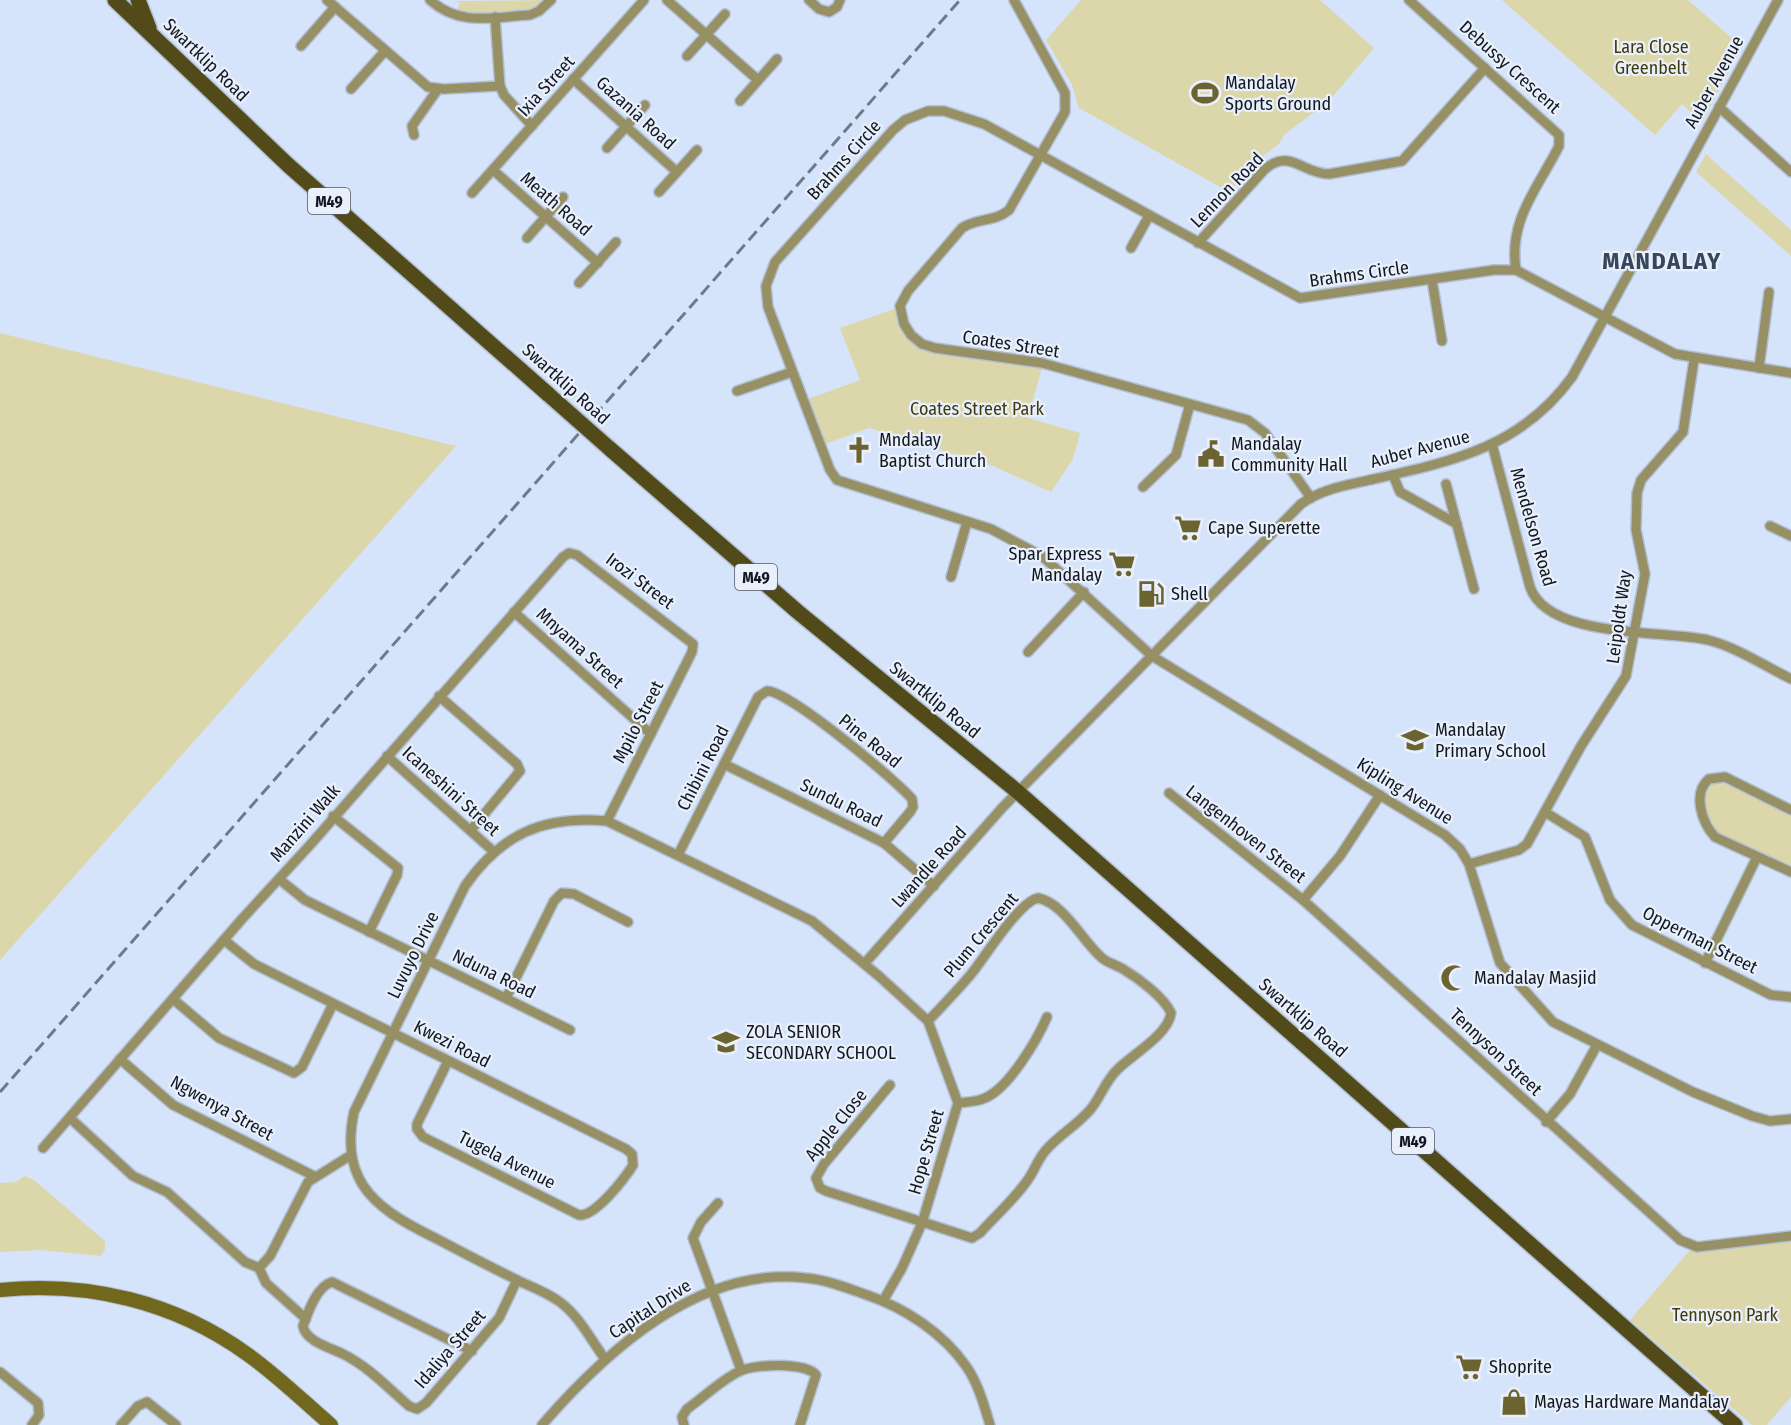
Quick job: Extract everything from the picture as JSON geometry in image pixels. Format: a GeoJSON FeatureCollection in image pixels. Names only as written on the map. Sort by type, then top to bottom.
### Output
{"type":"FeatureCollection","features":[{"type":"Feature","properties":{"kind":"main road","name":"Swartklip Road"},"geometry":{"type":"LineString","coordinates":[[115,0],[288,165],[609,448],[798,612],[1018,792],[1735,1425]]}},
{"type":"Feature","properties":{"kind":"main road"},"geometry":{"type":"LineString","coordinates":[[138,0],[151,34]]}},
{"type":"Feature","properties":{"kind":"main road"},"geometry":{"type":"LineString","coordinates":[[0,1290],[59,1287],[90,1290],[160,1307],[212,1331],[237,1347],[278,1378],[331,1425]]}},
{"type":"Feature","properties":{"kind":"street"},"geometry":{"type":"LineString","coordinates":[[327,0],[421,83],[438,89],[500,86]]}},
{"type":"Feature","properties":{"kind":"street"},"geometry":{"type":"LineString","coordinates":[[430,0],[440,9],[457,17],[530,15],[539,11],[551,0]]}},
{"type":"Feature","properties":{"kind":"street","name":"Ixia Street"},"geometry":{"type":"LineString","coordinates":[[472,194],[644,0]]}},
{"type":"Feature","properties":{"kind":"street"},"geometry":{"type":"LineString","coordinates":[[667,0],[758,80]]}},
{"type":"Feature","properties":{"kind":"street"},"geometry":{"type":"LineString","coordinates":[[809,0],[819,9],[829,12],[837,7],[840,0]]}},
{"type":"Feature","properties":{"kind":"street"},"geometry":{"type":"LineString","coordinates":[[1014,0],[1066,96],[1065,112],[1041,155]]}},
{"type":"Feature","properties":{"kind":"street","name":"Debussy Crescent"},"geometry":{"type":"LineString","coordinates":[[1409,0],[1555,130],[1560,139],[1558,149],[1516,226],[1513,244],[1516,270]]}},
{"type":"Feature","properties":{"kind":"street","name":"Auber Avenue"},"geometry":{"type":"LineString","coordinates":[[1018,792],[1311,498],[1328,490],[1441,464],[1492,444],[1527,424],[1552,402],[1572,376],[1778,0]]}},
{"type":"Feature","properties":{"kind":"street"},"geometry":{"type":"LineString","coordinates":[[301,46],[335,8]]}},
{"type":"Feature","properties":{"kind":"street"},"geometry":{"type":"LineString","coordinates":[[687,56],[725,14]]}},
{"type":"Feature","properties":{"kind":"street"},"geometry":{"type":"LineString","coordinates":[[495,17],[500,86],[504,95],[532,126]]}},
{"type":"Feature","properties":{"kind":"street"},"geometry":{"type":"LineString","coordinates":[[351,89],[385,51]]}},
{"type":"Feature","properties":{"kind":"street"},"geometry":{"type":"LineString","coordinates":[[740,101],[777,59]]}},
{"type":"Feature","properties":{"kind":"street","name":"Lennon Road"},"geometry":{"type":"LineString","coordinates":[[1198,243],[1265,169],[1276,161],[1286,160],[1323,174],[1402,161],[1485,68]]}},
{"type":"Feature","properties":{"kind":"street","name":"Gazania Road"},"geometry":{"type":"LineString","coordinates":[[573,80],[677,172]]}},
{"type":"Feature","properties":{"kind":"street"},"geometry":{"type":"LineString","coordinates":[[414,135],[412,126],[438,89]]}},
{"type":"Feature","properties":{"kind":"street"},"geometry":{"type":"LineString","coordinates":[[607,148],[645,105]]}},
{"type":"Feature","properties":{"kind":"street"},"geometry":{"type":"LineString","coordinates":[[1719,107],[1791,172]]}},
{"type":"Feature","properties":{"kind":"street","name":"Brahms Circle"},"geometry":{"type":"LineString","coordinates":[[1152,656],[1042,556],[1001,533],[837,480],[830,470],[766,300],[769,273],[775,262],[893,129],[920,113],[936,110],[952,112],[984,124],[1299,298],[1494,270],[1516,270],[1605,316]]}},
{"type":"Feature","properties":{"kind":"street"},"geometry":{"type":"LineString","coordinates":[[659,192],[697,150]]}},
{"type":"Feature","properties":{"kind":"street","name":"Coates Street"},"geometry":{"type":"LineString","coordinates":[[1041,155],[1009,210],[998,217],[974,222],[962,228],[908,291],[900,306],[904,324],[911,335],[927,346],[1042,363],[1190,404],[1256,425],[1311,498]]}},
{"type":"Feature","properties":{"kind":"street","name":"Meath Road"},"geometry":{"type":"LineString","coordinates":[[493,170],[598,263]]}},
{"type":"Feature","properties":{"kind":"street"},"geometry":{"type":"LineString","coordinates":[[527,238],[563,197]]}},
{"type":"Feature","properties":{"kind":"street"},"geometry":{"type":"LineString","coordinates":[[1131,248],[1149,216]]}},
{"type":"Feature","properties":{"kind":"street"},"geometry":{"type":"LineString","coordinates":[[579,283],[616,242]]}},
{"type":"Feature","properties":{"kind":"street"},"geometry":{"type":"LineString","coordinates":[[1432,280],[1442,341]]}},
{"type":"Feature","properties":{"kind":"street"},"geometry":{"type":"LineString","coordinates":[[1759,368],[1769,292]]}},
{"type":"Feature","properties":{"kind":"street"},"geometry":{"type":"LineString","coordinates":[[1605,316],[1666,350],[1694,360],[1791,373]]}},
{"type":"Feature","properties":{"kind":"street","name":"Leipoldt Way"},"geometry":{"type":"LineString","coordinates":[[1470,864],[1524,847],[1581,746],[1625,680],[1645,574],[1636,530],[1637,493],[1641,480],[1683,432],[1694,360]]}},
{"type":"Feature","properties":{"kind":"street"},"geometry":{"type":"LineString","coordinates":[[737,391],[792,372]]}},
{"type":"Feature","properties":{"kind":"street"},"geometry":{"type":"LineString","coordinates":[[1143,488],[1176,455],[1190,404]]}},
{"type":"Feature","properties":{"kind":"street","name":"Mendelson Road"},"geometry":{"type":"LineString","coordinates":[[1492,444],[1534,597],[1544,606],[1579,625],[1716,643],[1791,679]]}},
{"type":"Feature","properties":{"kind":"street"},"geometry":{"type":"LineString","coordinates":[[1393,475],[1400,492],[1457,524]]}},
{"type":"Feature","properties":{"kind":"street"},"geometry":{"type":"LineString","coordinates":[[1446,484],[1474,589]]}},
{"type":"Feature","properties":{"kind":"street"},"geometry":{"type":"LineString","coordinates":[[951,577],[967,522]]}},
{"type":"Feature","properties":{"kind":"street"},"geometry":{"type":"LineString","coordinates":[[1770,526],[1791,536]]}},
{"type":"Feature","properties":{"kind":"street","name":"Manzini Walk"},"geometry":{"type":"LineString","coordinates":[[43,1148],[513,612],[569,553]]}},
{"type":"Feature","properties":{"kind":"street","name":"Irozi Street"},"geometry":{"type":"LineString","coordinates":[[569,553],[577,555],[689,638]]}},
{"type":"Feature","properties":{"kind":"street"},"geometry":{"type":"LineString","coordinates":[[1028,652],[1084,592]]}},
{"type":"Feature","properties":{"kind":"street","name":"Mnyama Street"},"geometry":{"type":"LineString","coordinates":[[513,612],[651,734]]}},
{"type":"Feature","properties":{"kind":"street","name":"Mpilo Street"},"geometry":{"type":"LineString","coordinates":[[607,820],[692,652],[693,644],[689,638]]}},
{"type":"Feature","properties":{"kind":"street","name":"Kipling Avenue"},"geometry":{"type":"LineString","coordinates":[[1152,656],[1445,835],[1460,849],[1470,864],[1503,967],[1553,1022],[1693,1092],[1770,1121],[1791,1119]]}},
{"type":"Feature","properties":{"kind":"street","name":"Pine Road"},"geometry":{"type":"LineString","coordinates":[[758,697],[767,691],[779,694],[845,741],[912,799],[914,807],[884,843]]}},
{"type":"Feature","properties":{"kind":"street"},"geometry":{"type":"LineString","coordinates":[[439,696],[517,765],[520,771],[471,830]]}},
{"type":"Feature","properties":{"kind":"street","name":"Chibini Road"},"geometry":{"type":"LineString","coordinates":[[679,853],[758,697]]}},
{"type":"Feature","properties":{"kind":"street","name":"Icaneshini Street"},"geometry":{"type":"LineString","coordinates":[[387,756],[493,851]]}},
{"type":"Feature","properties":{"kind":"street","name":"Sundu Road"},"geometry":{"type":"LineString","coordinates":[[724,764],[884,843],[934,886]]}},
{"type":"Feature","properties":{"kind":"street"},"geometry":{"type":"LineString","coordinates":[[1791,810],[1725,777],[1709,779],[1702,787],[1700,803],[1713,834],[1791,872]]}},
{"type":"Feature","properties":{"kind":"street","name":"Lwandle Road"},"geometry":{"type":"LineString","coordinates":[[865,963],[1018,792]]}},
{"type":"Feature","properties":{"kind":"street","name":"Langenhoven Street"},"geometry":{"type":"LineString","coordinates":[[1169,793],[1303,900]]}},
{"type":"Feature","properties":{"kind":"street"},"geometry":{"type":"LineString","coordinates":[[1303,900],[1340,856],[1380,795]]}},
{"type":"Feature","properties":{"kind":"street","name":"Opperman Street"},"geometry":{"type":"LineString","coordinates":[[1545,812],[1586,837],[1610,900],[1632,925],[1771,995],[1791,997]]}},
{"type":"Feature","properties":{"kind":"street"},"geometry":{"type":"LineString","coordinates":[[333,816],[398,868],[397,875],[369,932]]}},
{"type":"Feature","properties":{"kind":"street","name":"Luvuyo Drive"},"geometry":{"type":"LineString","coordinates":[[605,1359],[569,1310],[551,1296],[382,1208],[361,1182],[351,1155],[350,1132],[354,1112],[465,886],[493,851],[521,833],[544,824],[586,819],[607,820],[679,853],[812,921],[865,963]]}},
{"type":"Feature","properties":{"kind":"street"},"geometry":{"type":"LineString","coordinates":[[1705,963],[1757,857]]}},
{"type":"Feature","properties":{"kind":"street","name":"Nduna Road"},"geometry":{"type":"LineString","coordinates":[[279,879],[305,900],[570,1030]]}},
{"type":"Feature","properties":{"kind":"street"},"geometry":{"type":"LineString","coordinates":[[506,998],[554,901],[562,893],[574,894],[628,922]]}},
{"type":"Feature","properties":{"kind":"street","name":"Plum Crescent"},"geometry":{"type":"LineString","coordinates":[[922,1223],[968,1238],[980,1233],[1024,1185],[1041,1155],[1054,1141],[1078,1124],[1094,1106],[1107,1081],[1119,1068],[1139,1054],[1167,1024],[1171,1013],[1163,1001],[1125,970],[1102,958],[1084,935],[1049,902],[1038,898],[1025,906],[969,976],[928,1021]]}},
{"type":"Feature","properties":{"kind":"street","name":"Tennyson Street"},"geometry":{"type":"LineString","coordinates":[[1303,900],[1443,1025],[1546,1122],[1686,1244],[1697,1247],[1791,1236]]}},
{"type":"Feature","properties":{"kind":"street","name":"Kwezi Road"},"geometry":{"type":"LineString","coordinates":[[224,940],[254,963],[626,1149],[634,1159]]}},
{"type":"Feature","properties":{"kind":"street","name":"Hope Street"},"geometry":{"type":"LineString","coordinates":[[865,963],[928,1021],[958,1103],[922,1223],[902,1268],[883,1301]]}},
{"type":"Feature","properties":{"kind":"street"},"geometry":{"type":"LineString","coordinates":[[173,999],[219,1038],[294,1073],[302,1067],[333,1004]]}},
{"type":"Feature","properties":{"kind":"street"},"geometry":{"type":"LineString","coordinates":[[958,1103],[981,1100],[993,1094],[1027,1055],[1047,1017]]}},
{"type":"Feature","properties":{"kind":"street"},"geometry":{"type":"LineString","coordinates":[[1546,1122],[1570,1094],[1597,1045]]}},
{"type":"Feature","properties":{"kind":"street","name":"Ngwenya Street"},"geometry":{"type":"LineString","coordinates":[[120,1059],[173,1105],[314,1176]]}},
{"type":"Feature","properties":{"kind":"street","name":"Tugela Avenue"},"geometry":{"type":"LineString","coordinates":[[448,1061],[417,1124],[417,1129],[423,1137],[585,1215],[594,1210],[630,1171],[634,1159]]}},
{"type":"Feature","properties":{"kind":"street","name":"Apple Close"},"geometry":{"type":"LineString","coordinates":[[890,1085],[824,1164],[816,1178],[817,1184],[826,1191],[922,1223]]}},
{"type":"Feature","properties":{"kind":"street"},"geometry":{"type":"LineString","coordinates":[[70,1118],[133,1176],[167,1192],[245,1262],[259,1268],[266,1283],[306,1319],[324,1286],[332,1282],[472,1351]]}},
{"type":"Feature","properties":{"kind":"street"},"geometry":{"type":"LineString","coordinates":[[259,1268],[270,1256],[303,1189],[314,1176],[351,1155]]}},
{"type":"Feature","properties":{"kind":"street"},"geometry":{"type":"LineString","coordinates":[[718,1203],[701,1222],[693,1238],[741,1370]]}},
{"type":"Feature","properties":{"kind":"street","name":"Capital Drive"},"geometry":{"type":"LineString","coordinates":[[542,1425],[574,1388],[605,1359],[685,1303],[711,1290],[742,1280],[776,1276],[807,1278],[883,1301],[912,1316],[952,1350],[973,1379],[990,1425]]}},
{"type":"Feature","properties":{"kind":"street","name":"Idaliya Street"},"geometry":{"type":"LineString","coordinates":[[306,1319],[304,1332],[361,1364],[413,1408],[426,1403],[499,1318],[517,1280]]}},
{"type":"Feature","properties":{"kind":"street"},"geometry":{"type":"LineString","coordinates":[[684,1425],[682,1417],[687,1409],[741,1370],[798,1366],[813,1372],[816,1379],[800,1425]]}},
{"type":"Feature","properties":{"kind":"street"},"geometry":{"type":"LineString","coordinates":[[0,1372],[5,1373],[38,1403],[39,1415],[32,1425]]}},
{"type":"Feature","properties":{"kind":"street"},"geometry":{"type":"LineString","coordinates":[[121,1425],[138,1406],[147,1402],[176,1425]]}},
{"type":"Feature","properties":{"kind":"green space"},"geometry":{"type":"Polygon","coordinates":[[[546,0],[530,11],[456,14],[460,3],[455,1],[546,0]]]}},
{"type":"Feature","properties":{"kind":"green space","name":"Mandalay Sports Ground"},"geometry":{"type":"Polygon","coordinates":[[[1081,0],[1320,0],[1374,48],[1329,101],[1284,135],[1279,144],[1260,158],[1229,192],[1079,108],[1072,85],[1046,40],[1081,0]]]}},
{"type":"Feature","properties":{"kind":"green space","name":"Lara Close Greenbelt"},"geometry":{"type":"Polygon","coordinates":[[[1502,0],[1688,0],[1742,47],[1702,122],[1682,104],[1655,135],[1502,0]]]}},
{"type":"Feature","properties":{"kind":"green space"},"geometry":{"type":"Polygon","coordinates":[[[1706,154],[1791,230],[1791,256],[1696,172],[1706,154]]]}},
{"type":"Feature","properties":{"kind":"green space","name":"Coates Street Park"},"geometry":{"type":"Polygon","coordinates":[[[894,309],[905,337],[924,351],[1042,368],[1028,418],[1080,433],[1073,459],[1051,492],[993,466],[869,428],[825,444],[808,399],[860,380],[840,328],[894,309]]]}},
{"type":"Feature","properties":{"kind":"green space"},"geometry":{"type":"Polygon","coordinates":[[[0,333],[456,446],[0,960],[0,333]]]}},
{"type":"Feature","properties":{"kind":"green space"},"geometry":{"type":"Polygon","coordinates":[[[1713,782],[1722,782],[1791,815],[1791,868],[1716,832],[1707,813],[1705,800],[1708,787],[1713,782]]]}},
{"type":"Feature","properties":{"kind":"green space"},"geometry":{"type":"Polygon","coordinates":[[[25,1176],[34,1180],[105,1241],[105,1249],[101,1256],[40,1250],[0,1252],[0,1183],[16,1182],[25,1176]]]}},
{"type":"Feature","properties":{"kind":"green space","name":"Tennyson Park"},"geometry":{"type":"Polygon","coordinates":[[[1791,1242],[1791,1397],[1767,1425],[1752,1425],[1630,1320],[1689,1251],[1791,1242]]]}},
{"type":"Feature","properties":{"kind":"railway"},"geometry":{"type":"LineString","coordinates":[[0,1092],[960,0]]}},
{"type":"Feature","properties":{"kind":"place","name":"Mandalay Sports Ground"},"geometry":{"type":"Point","coordinates":[1205,93]}},
{"type":"Feature","properties":{"kind":"place","name":"Mndalay Baptist Church"},"geometry":{"type":"Point","coordinates":[859,450]}},
{"type":"Feature","properties":{"kind":"place","name":"Mandalay Community Hall"},"geometry":{"type":"Point","coordinates":[1211,454]}},
{"type":"Feature","properties":{"kind":"place","name":"Cape Superette"},"geometry":{"type":"Point","coordinates":[1188,528]}},
{"type":"Feature","properties":{"kind":"place","name":"Spar Express Mandalay"},"geometry":{"type":"Point","coordinates":[1122,564]}},
{"type":"Feature","properties":{"kind":"place","name":"Shell"},"geometry":{"type":"Point","coordinates":[1151,594]}},
{"type":"Feature","properties":{"kind":"place","name":"Mandalay Primary School"},"geometry":{"type":"Point","coordinates":[1415,740]}},
{"type":"Feature","properties":{"kind":"place","name":"Mandalay Masjid"},"geometry":{"type":"Point","coordinates":[1454,978]}},
{"type":"Feature","properties":{"kind":"place","name":"ZOLA SENIOR SECONDARY SCHOOL"},"geometry":{"type":"Point","coordinates":[726,1042]}},
{"type":"Feature","properties":{"kind":"place","name":"Shoprite"},"geometry":{"type":"Point","coordinates":[1469,1367]}},
{"type":"Feature","properties":{"kind":"place","name":"Mayas Hardware Mandalay"},"geometry":{"type":"Point","coordinates":[1514,1402]}},
{"type":"Feature","properties":{"kind":"district","name":"MANDALAY"},"geometry":{"type":"Point","coordinates":[1662,261]}}]}
